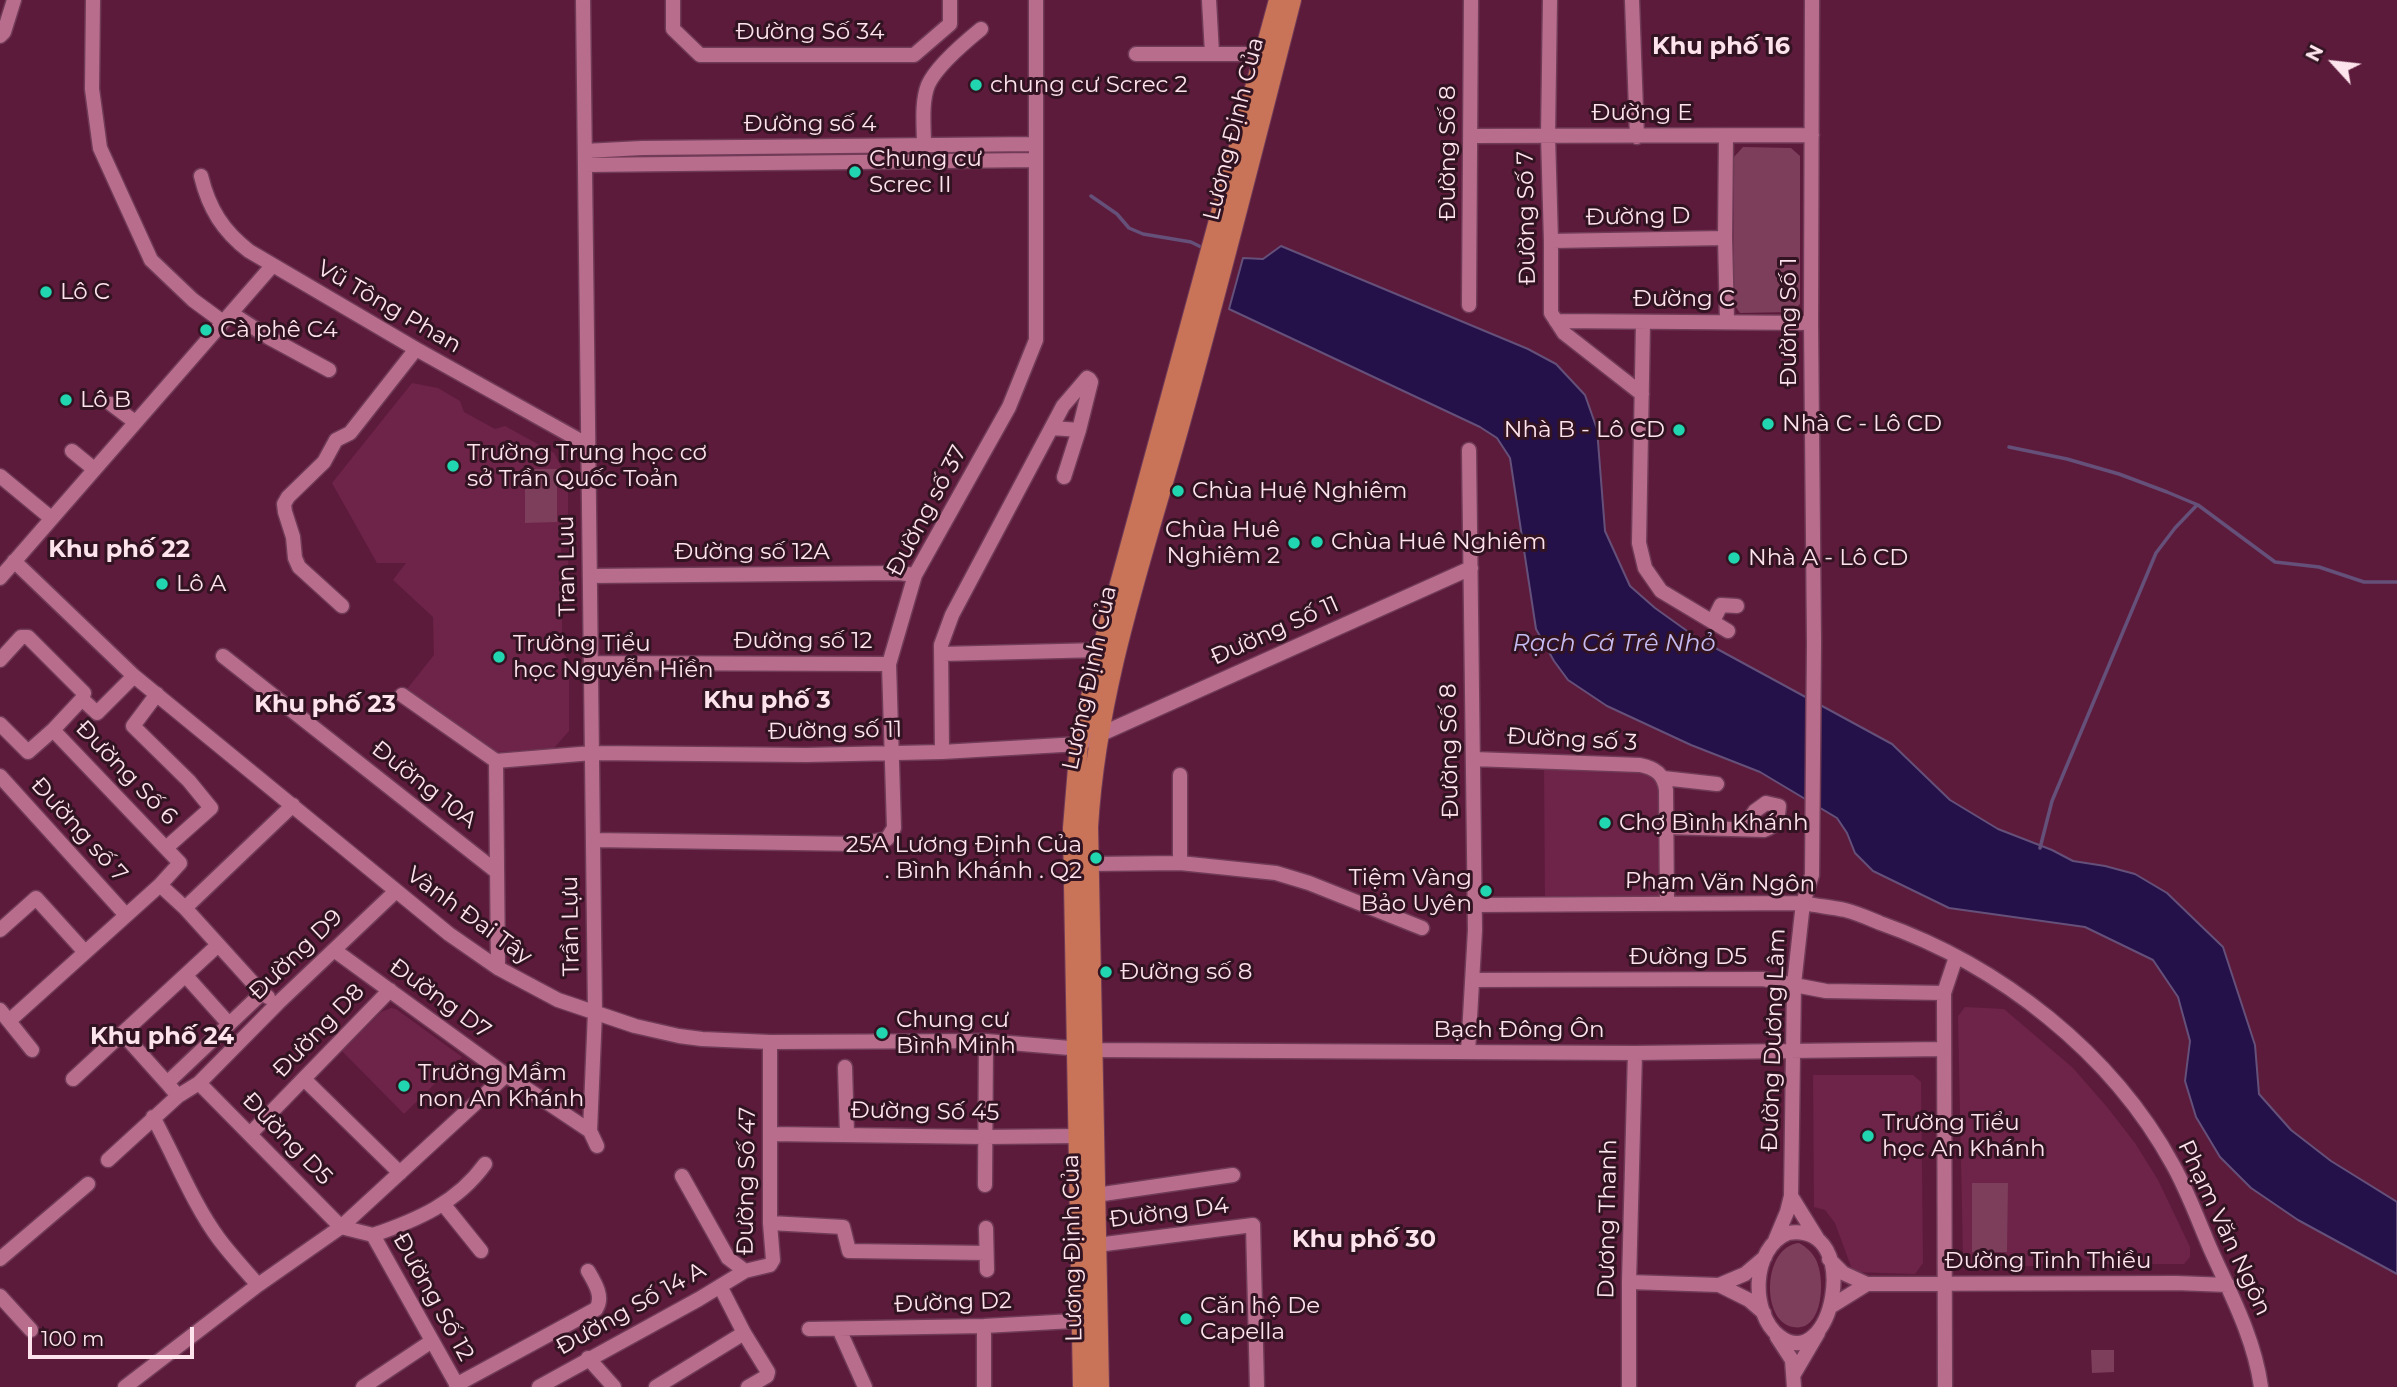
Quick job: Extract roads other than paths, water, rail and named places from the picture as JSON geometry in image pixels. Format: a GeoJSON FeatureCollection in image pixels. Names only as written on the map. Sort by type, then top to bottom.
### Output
{"type":"FeatureCollection","features":[{"type":"Feature","properties":{"kind":"main road","name":"Lương Định Của"},"geometry":{"type":"LineString","coordinates":[[1235,192],[1278,0]]}},
{"type":"Feature","properties":{"kind":"main road","name":"Lương Định Của"},"geometry":{"type":"LineString","coordinates":[[1090,1320],[1097,1245],[1089,827],[1098,736],[1116,650],[1189,363],[1235,192],[1293,0]]}},
{"type":"Feature","properties":{"kind":"main road","name":"Lương Định Của"},"geometry":{"type":"LineString","coordinates":[[1100,1387],[1090,1320],[1078,1136],[1072,828],[1079,744],[1101,650],[1189,363]]}},
{"type":"Feature","properties":{"kind":"main road"},"geometry":{"type":"LineString","coordinates":[[1082,1387],[1090,1320]]}},
{"type":"Feature","properties":{"kind":"street"},"geometry":{"type":"LineString","coordinates":[[0,36],[5,32],[14,0]]}},
{"type":"Feature","properties":{"kind":"street"},"geometry":{"type":"LineString","coordinates":[[93,0],[92,89],[100,148],[151,260],[193,300],[329,370]]}},
{"type":"Feature","properties":{"kind":"street","name":"Tran Luu"},"geometry":{"type":"LineString","coordinates":[[583,0],[593,840]]}},
{"type":"Feature","properties":{"kind":"street","name":"Đường Số 34"},"geometry":{"type":"LineString","coordinates":[[673,0],[673,29],[700,55],[915,55],[950,24],[950,0]]}},
{"type":"Feature","properties":{"kind":"street","name":"Đường số 37"},"geometry":{"type":"LineString","coordinates":[[593,840],[859,844],[887,839],[894,828],[889,664],[915,575],[1009,407],[1036,340],[1036,0]]}},
{"type":"Feature","properties":{"kind":"street"},"geometry":{"type":"LineString","coordinates":[[1209,0],[1212,53]]}},
{"type":"Feature","properties":{"kind":"street","name":"Đường Số 8"},"geometry":{"type":"LineString","coordinates":[[1469,305],[1471,0]]}},
{"type":"Feature","properties":{"kind":"street","name":"Đường Số 7"},"geometry":{"type":"LineString","coordinates":[[1550,0],[1548,136],[1551,313],[1556,321]]}},
{"type":"Feature","properties":{"kind":"street"},"geometry":{"type":"LineString","coordinates":[[1632,0],[1637,137]]}},
{"type":"Feature","properties":{"kind":"street","name":"Đường Số 1"},"geometry":{"type":"LineString","coordinates":[[1812,0],[1812,845]]}},
{"type":"Feature","properties":{"kind":"street"},"geometry":{"type":"LineString","coordinates":[[924,145],[925,100],[929,84],[940,69],[981,29]]}},
{"type":"Feature","properties":{"kind":"street"},"geometry":{"type":"LineString","coordinates":[[1136,54],[1264,54]]}},
{"type":"Feature","properties":{"kind":"street","name":"Đường E"},"geometry":{"type":"LineString","coordinates":[[1471,136],[1812,135]]}},
{"type":"Feature","properties":{"kind":"street"},"geometry":{"type":"LineString","coordinates":[[1727,136],[1727,321]]}},
{"type":"Feature","properties":{"kind":"street","name":"Đường số 4"},"geometry":{"type":"LineString","coordinates":[[585,158],[642,148],[1036,144]]}},
{"type":"Feature","properties":{"kind":"street","name":"Đường số 4"},"geometry":{"type":"LineString","coordinates":[[585,158],[1036,160]]}},
{"type":"Feature","properties":{"kind":"street","name":"Vũ Tông Phan"},"geometry":{"type":"LineString","coordinates":[[201,176],[210,205],[226,231],[249,251],[416,349],[588,444]]}},
{"type":"Feature","properties":{"kind":"street","name":"Đường D"},"geometry":{"type":"LineString","coordinates":[[1551,240],[1725,238]]}},
{"type":"Feature","properties":{"kind":"street"},"geometry":{"type":"LineString","coordinates":[[0,578],[272,266]]}},
{"type":"Feature","properties":{"kind":"street"},"geometry":{"type":"LineString","coordinates":[[1556,321],[1564,333],[1642,394]]}},
{"type":"Feature","properties":{"kind":"street","name":"Đường C"},"geometry":{"type":"LineString","coordinates":[[1556,321],[1811,323]]}},
{"type":"Feature","properties":{"kind":"street"},"geometry":{"type":"LineString","coordinates":[[1643,322],[1639,543],[1645,568],[1661,592],[1728,631]]}},
{"type":"Feature","properties":{"kind":"street"},"geometry":{"type":"LineString","coordinates":[[342,606],[299,567],[284,504],[324,462],[337,440],[350,433],[416,349]]}},
{"type":"Feature","properties":{"kind":"street"},"geometry":{"type":"LineString","coordinates":[[942,752],[941,645],[953,615],[1063,406],[1088,378],[1091,382],[1064,477]]}},
{"type":"Feature","properties":{"kind":"street"},"geometry":{"type":"LineString","coordinates":[[111,404],[135,422]]}},
{"type":"Feature","properties":{"kind":"street"},"geometry":{"type":"LineString","coordinates":[[1052,428],[1079,430]]}},
{"type":"Feature","properties":{"kind":"street","name":"Đường Số 8"},"geometry":{"type":"LineString","coordinates":[[1468,1052],[1475,905],[1469,450]]}},
{"type":"Feature","properties":{"kind":"street"},"geometry":{"type":"LineString","coordinates":[[72,451],[94,468]]}},
{"type":"Feature","properties":{"kind":"street"},"geometry":{"type":"LineString","coordinates":[[0,476],[51,518]]}},
{"type":"Feature","properties":{"kind":"street","name":"Vành Đai Tây"},"geometry":{"type":"LineString","coordinates":[[14,561],[134,676],[396,892],[498,968],[536,990],[635,1026],[679,1036],[770,1042],[986,1041],[1094,1050]]}},
{"type":"Feature","properties":{"kind":"street","name":"Đường Số 11"},"geometry":{"type":"LineString","coordinates":[[1079,744],[1471,568]]}},
{"type":"Feature","properties":{"kind":"street","name":"Đường số 12A"},"geometry":{"type":"LineString","coordinates":[[590,576],[915,575]]}},
{"type":"Feature","properties":{"kind":"street"},"geometry":{"type":"LineString","coordinates":[[1713,621],[1721,605],[1737,606]]}},
{"type":"Feature","properties":{"kind":"street","name":"Đường Số 6"},"geometry":{"type":"LineString","coordinates":[[0,660],[22,638],[28,637],[84,693],[82,699],[53,730],[28,752],[0,724]]}},
{"type":"Feature","properties":{"kind":"street"},"geometry":{"type":"LineString","coordinates":[[941,654],[1101,650]]}},
{"type":"Feature","properties":{"kind":"street","name":"Đường 10A"},"geometry":{"type":"LineString","coordinates":[[223,656],[497,872]]}},
{"type":"Feature","properties":{"kind":"street","name":"Đường số 12"},"geometry":{"type":"LineString","coordinates":[[591,663],[889,664]]}},
{"type":"Feature","properties":{"kind":"street","name":"Đường Số 6"},"geometry":{"type":"LineString","coordinates":[[82,699],[97,713],[134,676]]}},
{"type":"Feature","properties":{"kind":"street","name":"Đường Số 6"},"geometry":{"type":"LineString","coordinates":[[53,730],[166,848],[211,808],[189,781],[133,726],[157,694]]}},
{"type":"Feature","properties":{"kind":"street"},"geometry":{"type":"LineString","coordinates":[[402,695],[496,761],[592,752]]}},
{"type":"Feature","properties":{"kind":"street","name":"Đường số 11"},"geometry":{"type":"LineString","coordinates":[[592,752],[892,754],[1079,744]]}},
{"type":"Feature","properties":{"kind":"street","name":"Đường số 3"},"geometry":{"type":"LineString","coordinates":[[1473,759],[1640,765],[1654,769],[1663,778],[1666,790],[1667,905]]}},
{"type":"Feature","properties":{"kind":"street"},"geometry":{"type":"LineString","coordinates":[[496,761],[498,968]]}},
{"type":"Feature","properties":{"kind":"street"},"geometry":{"type":"LineString","coordinates":[[1180,775],[1180,863]]}},
{"type":"Feature","properties":{"kind":"street","name":"Đường số 7"},"geometry":{"type":"LineString","coordinates":[[0,776],[125,914]]}},
{"type":"Feature","properties":{"kind":"street"},"geometry":{"type":"LineString","coordinates":[[1663,778],[1717,784]]}},
{"type":"Feature","properties":{"kind":"street"},"geometry":{"type":"LineString","coordinates":[[185,908],[293,805]]}},
{"type":"Feature","properties":{"kind":"street"},"geometry":{"type":"LineString","coordinates":[[1666,827],[1743,830]]}},
{"type":"Feature","properties":{"kind":"street","name":"Trần Lựu"},"geometry":{"type":"LineString","coordinates":[[590,1131],[595,1012],[593,840]]}},
{"type":"Feature","properties":{"kind":"street","name":"Đường Dương Lâm"},"geometry":{"type":"LineString","coordinates":[[1773,1243],[1791,1196],[1794,984],[1803,903],[1812,875],[1812,845]]}},
{"type":"Feature","properties":{"kind":"street"},"geometry":{"type":"LineString","coordinates":[[32,1050],[5,1016],[85,951],[160,884],[180,863],[166,848]]}},
{"type":"Feature","properties":{"kind":"street"},"geometry":{"type":"LineString","coordinates":[[1090,863],[1180,863],[1276,873],[1309,883],[1422,928]]}},
{"type":"Feature","properties":{"kind":"street"},"geometry":{"type":"LineString","coordinates":[[160,884],[262,993],[278,1003]]}},
{"type":"Feature","properties":{"kind":"street","name":"Đường D9"},"geometry":{"type":"LineString","coordinates":[[108,1160],[153,1117],[199,1083],[278,1003],[396,892]]}},
{"type":"Feature","properties":{"kind":"street"},"geometry":{"type":"LineString","coordinates":[[0,930],[36,898],[85,951]]}},
{"type":"Feature","properties":{"kind":"street","name":"Phạm Văn Ngôn"},"geometry":{"type":"LineString","coordinates":[[1475,905],[1803,903],[1846,911],[1928,941],[1956,957],[2029,1002],[2079,1045],[2126,1096],[2173,1164],[2244,1320],[2259,1370],[2261,1387]]}},
{"type":"Feature","properties":{"kind":"street"},"geometry":{"type":"LineString","coordinates":[[73,1079],[124,1035],[218,945]]}},
{"type":"Feature","properties":{"kind":"street","name":"Đường D7"},"geometry":{"type":"LineString","coordinates":[[334,950],[506,1075],[590,1131]]}},
{"type":"Feature","properties":{"kind":"street"},"geometry":{"type":"LineString","coordinates":[[1945,1387],[1944,993],[1956,957]]}},
{"type":"Feature","properties":{"kind":"street"},"geometry":{"type":"LineString","coordinates":[[186,976],[229,1024]]}},
{"type":"Feature","properties":{"kind":"street","name":"Đường D5"},"geometry":{"type":"LineString","coordinates":[[1472,981],[1763,979],[1826,991],[1944,993]]}},
{"type":"Feature","properties":{"kind":"street","name":"Đường D8"},"geometry":{"type":"LineString","coordinates":[[250,1134],[390,990]]}},
{"type":"Feature","properties":{"kind":"street"},"geometry":{"type":"LineString","coordinates":[[167,1083],[262,993]]}},
{"type":"Feature","properties":{"kind":"street"},"geometry":{"type":"LineString","coordinates":[[124,1035],[178,1096]]}},
{"type":"Feature","properties":{"kind":"street"},"geometry":{"type":"LineString","coordinates":[[985,1185],[986,1041]]}},
{"type":"Feature","properties":{"kind":"street","name":"Đường Số 47"},"geometry":{"type":"LineString","coordinates":[[682,1176],[728,1258],[745,1271],[770,1265],[773,1260],[769,1223],[770,1042]]}},
{"type":"Feature","properties":{"kind":"street","name":"Bạch Đông Ôn"},"geometry":{"type":"LineString","coordinates":[[1094,1050],[1635,1053],[1944,1049]]}},
{"type":"Feature","properties":{"kind":"street","name":"Dương Thanh"},"geometry":{"type":"LineString","coordinates":[[1629,1387],[1635,1053]]}},
{"type":"Feature","properties":{"kind":"street"},"geometry":{"type":"LineString","coordinates":[[845,1067],[847,1134]]}},
{"type":"Feature","properties":{"kind":"street"},"geometry":{"type":"LineString","coordinates":[[125,1387],[258,1285],[341,1227],[506,1075]]}},
{"type":"Feature","properties":{"kind":"street"},"geometry":{"type":"LineString","coordinates":[[304,1079],[400,1173]]}},
{"type":"Feature","properties":{"kind":"street","name":"Đường D5"},"geometry":{"type":"LineString","coordinates":[[199,1083],[341,1227]]}},
{"type":"Feature","properties":{"kind":"street"},"geometry":{"type":"LineString","coordinates":[[153,1117],[191,1194],[218,1238],[258,1285]]}},
{"type":"Feature","properties":{"kind":"street"},"geometry":{"type":"LineString","coordinates":[[590,1131],[597,1146]]}},
{"type":"Feature","properties":{"kind":"street","name":"Đường Số 45"},"geometry":{"type":"LineString","coordinates":[[771,1134],[1078,1136]]}},
{"type":"Feature","properties":{"kind":"street"},"geometry":{"type":"LineString","coordinates":[[373,1235],[412,1222],[444,1205],[473,1181],[485,1164]]}},
{"type":"Feature","properties":{"kind":"street"},"geometry":{"type":"LineString","coordinates":[[1096,1195],[1233,1175]]}},
{"type":"Feature","properties":{"kind":"street"},"geometry":{"type":"LineString","coordinates":[[0,1259],[88,1184]]}},
{"type":"Feature","properties":{"kind":"street"},"geometry":{"type":"LineString","coordinates":[[1791,1196],[1822,1245],[1834,1277],[1830,1307],[1794,1381]]}},
{"type":"Feature","properties":{"kind":"street"},"geometry":{"type":"LineString","coordinates":[[444,1205],[481,1251]]}},
{"type":"Feature","properties":{"kind":"street"},"geometry":{"type":"LineString","coordinates":[[769,1223],[843,1227],[849,1251],[986,1253]]}},
{"type":"Feature","properties":{"kind":"street","name":"Đường D4"},"geometry":{"type":"LineString","coordinates":[[1097,1245],[1253,1225],[1257,1387]]}},
{"type":"Feature","properties":{"kind":"street","name":"Đường Số 12"},"geometry":{"type":"LineString","coordinates":[[341,1227],[373,1235],[457,1386]]}},
{"type":"Feature","properties":{"kind":"street"},"geometry":{"type":"LineString","coordinates":[[986,1228],[987,1270]]}},
{"type":"Feature","properties":{"kind":"street"},"geometry":{"type":"LineString","coordinates":[[1794,1381],[1792,1360],[1764,1313],[1759,1277],[1773,1243],[1784,1235],[1810,1235],[1822,1245]]}},
{"type":"Feature","properties":{"kind":"street"},"geometry":{"type":"LineString","coordinates":[[1719,1285],[1745,1274],[1766,1257]]}},
{"type":"Feature","properties":{"kind":"street","name":"Đường Tinh Thiều"},"geometry":{"type":"LineString","coordinates":[[1829,1259],[1843,1273],[1867,1284],[2228,1285]]}},
{"type":"Feature","properties":{"kind":"street"},"geometry":{"type":"LineString","coordinates":[[457,1386],[596,1309],[600,1304],[599,1293],[589,1271]]}},
{"type":"Feature","properties":{"kind":"street","name":"Đường Số 14 A"},"geometry":{"type":"LineString","coordinates":[[538,1387],[745,1271]]}},
{"type":"Feature","properties":{"kind":"street"},"geometry":{"type":"LineString","coordinates":[[1629,1282],[1719,1285],[1749,1300],[1764,1313]]}},
{"type":"Feature","properties":{"kind":"street"},"geometry":{"type":"LineString","coordinates":[[1830,1307],[1867,1284]]}},
{"type":"Feature","properties":{"kind":"street"},"geometry":{"type":"LineString","coordinates":[[720,1286],[768,1372],[765,1377],[748,1387]]}},
{"type":"Feature","properties":{"kind":"street"},"geometry":{"type":"LineString","coordinates":[[0,1296],[31,1330]]}},
{"type":"Feature","properties":{"kind":"street","name":"Đường D2"},"geometry":{"type":"LineString","coordinates":[[809,1329],[984,1326],[1090,1320]]}},
{"type":"Feature","properties":{"kind":"street"},"geometry":{"type":"LineString","coordinates":[[984,1326],[984,1387]]}},
{"type":"Feature","properties":{"kind":"street"},"geometry":{"type":"LineString","coordinates":[[1773,1330],[1785,1340],[1798,1343],[1808,1339],[1821,1328]]}},
{"type":"Feature","properties":{"kind":"street"},"geometry":{"type":"LineString","coordinates":[[839,1329],[865,1387]]}},
{"type":"Feature","properties":{"kind":"street"},"geometry":{"type":"LineString","coordinates":[[656,1387],[744,1333]]}},
{"type":"Feature","properties":{"kind":"street"},"geometry":{"type":"LineString","coordinates":[[363,1387],[432,1341]]}},
{"type":"Feature","properties":{"kind":"street"},"geometry":{"type":"LineString","coordinates":[[588,1358],[614,1387]]}},
{"type":"Feature","properties":{"kind":"water","name":"Rạch Cá Trê Nhỏ"},"geometry":{"type":"Polygon","coordinates":[[[1281,246],[1528,349],[1556,364],[1585,395],[1597,429],[1605,531],[1630,586],[1655,608],[1697,638],[1892,744],[1950,800],[1998,829],[2073,861],[2135,874],[2167,893],[2223,947],[2255,1045],[2259,1094],[2291,1130],[2331,1161],[2397,1202],[2397,1274],[2298,1220],[2251,1188],[2220,1157],[2196,1117],[2185,1081],[2190,1041],[2178,997],[2153,960],[2085,927],[1949,908],[1873,871],[1855,853],[1837,818],[1760,772],[1691,745],[1607,706],[1568,680],[1536,629],[1510,458],[1497,438],[1480,427],[1229,309],[1243,258],[1263,259],[1281,246]]]}},
{"type":"Feature","properties":{"kind":"waterway","name":"Rạch Cá Trê Nhỏ"},"geometry":{"type":"LineString","coordinates":[[1091,196],[1117,214],[1129,228],[1143,234],[1191,242],[1203,248]]}},
{"type":"Feature","properties":{"kind":"waterway"},"geometry":{"type":"LineString","coordinates":[[2009,447],[2067,459],[2119,474],[2198,505],[2275,562],[2319,567],[2364,582],[2397,582]]}},
{"type":"Feature","properties":{"kind":"waterway"},"geometry":{"type":"LineString","coordinates":[[2040,848],[2052,801],[2156,553],[2197,505]]}},
{"type":"Feature","properties":{"kind":"place","name":"chung cư Screc 2"},"geometry":{"type":"Point","coordinates":[976,85]}},
{"type":"Feature","properties":{"kind":"place","name":"Chung cư Screc II"},"geometry":{"type":"Point","coordinates":[855,172]}},
{"type":"Feature","properties":{"kind":"place","name":"Lô C"},"geometry":{"type":"Point","coordinates":[46,292]}},
{"type":"Feature","properties":{"kind":"place","name":"Cà phê C4"},"geometry":{"type":"Point","coordinates":[206,330]}},
{"type":"Feature","properties":{"kind":"place","name":"Lô B"},"geometry":{"type":"Point","coordinates":[66,400]}},
{"type":"Feature","properties":{"kind":"place","name":"Nhà C - Lô CD"},"geometry":{"type":"Point","coordinates":[1768,424]}},
{"type":"Feature","properties":{"kind":"place","name":"Nhà B - Lô CD"},"geometry":{"type":"Point","coordinates":[1679,430]}},
{"type":"Feature","properties":{"kind":"place","name":"Trường Trung học cơ sở Trần Quốc Toản"},"geometry":{"type":"Point","coordinates":[453,466]}},
{"type":"Feature","properties":{"kind":"place","name":"Chùa Huệ Nghiêm"},"geometry":{"type":"Point","coordinates":[1178,491]}},
{"type":"Feature","properties":{"kind":"place","name":"Chùa Huê Nghiêm"},"geometry":{"type":"Point","coordinates":[1317,542]}},
{"type":"Feature","properties":{"kind":"place","name":"Chùa Huê Nghiêm 2"},"geometry":{"type":"Point","coordinates":[1294,543]}},
{"type":"Feature","properties":{"kind":"place","name":"Nhà A - Lô CD"},"geometry":{"type":"Point","coordinates":[1734,558]}},
{"type":"Feature","properties":{"kind":"place","name":"Lô A"},"geometry":{"type":"Point","coordinates":[162,584]}},
{"type":"Feature","properties":{"kind":"place","name":"Trường Tiểu học Nguyễn Hiền"},"geometry":{"type":"Point","coordinates":[499,657]}},
{"type":"Feature","properties":{"kind":"place","name":"Chợ Bình Khánh"},"geometry":{"type":"Point","coordinates":[1605,823]}},
{"type":"Feature","properties":{"kind":"place","name":"25A Lương Định Của . Bình Khánh . Q2"},"geometry":{"type":"Point","coordinates":[1096,858]}},
{"type":"Feature","properties":{"kind":"place","name":"Tiệm Vàng Bảo Uyên"},"geometry":{"type":"Point","coordinates":[1486,891]}},
{"type":"Feature","properties":{"kind":"place","name":"Đường số 8"},"geometry":{"type":"Point","coordinates":[1106,972]}},
{"type":"Feature","properties":{"kind":"place","name":"Chung cư Bình Minh"},"geometry":{"type":"Point","coordinates":[882,1033]}},
{"type":"Feature","properties":{"kind":"place","name":"Trường Mầm non An Khánh"},"geometry":{"type":"Point","coordinates":[404,1086]}},
{"type":"Feature","properties":{"kind":"place","name":"Trường Tiểu học An Khánh"},"geometry":{"type":"Point","coordinates":[1868,1136]}},
{"type":"Feature","properties":{"kind":"place","name":"Căn hộ De Capella"},"geometry":{"type":"Point","coordinates":[1186,1319]}},
{"type":"Feature","properties":{"kind":"district","name":"Khu phố 16"},"geometry":{"type":"Point","coordinates":[1721,47]}},
{"type":"Feature","properties":{"kind":"district","name":"Khu phố 22"},"geometry":{"type":"Point","coordinates":[119,550]}},
{"type":"Feature","properties":{"kind":"district","name":"Khu phố 3"},"geometry":{"type":"Point","coordinates":[767,701]}},
{"type":"Feature","properties":{"kind":"district","name":"Khu phố 23"},"geometry":{"type":"Point","coordinates":[325,705]}},
{"type":"Feature","properties":{"kind":"district","name":"Khu phố 24"},"geometry":{"type":"Point","coordinates":[162,1037]}},
{"type":"Feature","properties":{"kind":"district","name":"Khu phố 30"},"geometry":{"type":"Point","coordinates":[1364,1240]}}]}
